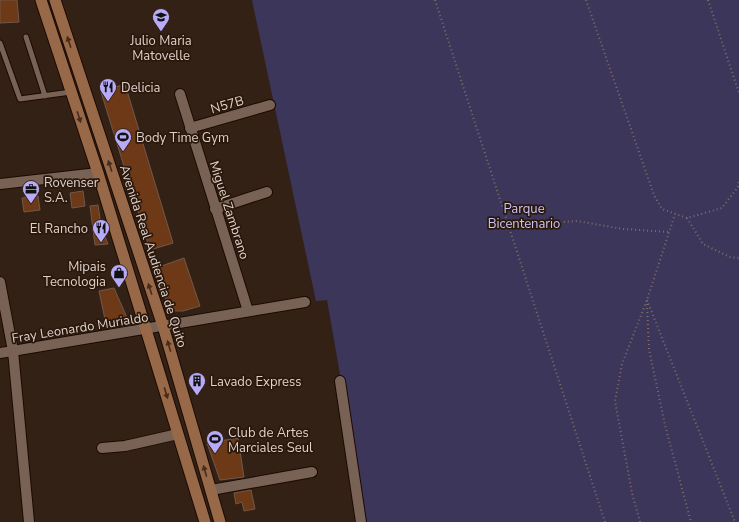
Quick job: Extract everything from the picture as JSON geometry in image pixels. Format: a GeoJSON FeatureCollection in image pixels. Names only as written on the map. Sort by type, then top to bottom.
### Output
{"type":"FeatureCollection","features":[{"type":"Feature","properties":{"kind":"main road"},"geometry":{"type":"LineString","coordinates":[[41,0],[98,173],[205,522]]}},
{"type":"Feature","properties":{"kind":"main road","name":"Avenida Real Audiencia de Quito"},"geometry":{"type":"LineString","coordinates":[[55,0],[163,326],[220,522]]}},
{"type":"Feature","properties":{"kind":"street","name":"Miguel Zambrano"},"geometry":{"type":"LineString","coordinates":[[180,94],[248,311]]}},
{"type":"Feature","properties":{"kind":"street","name":"N57B"},"geometry":{"type":"LineString","coordinates":[[190,128],[270,105]]}},
{"type":"Feature","properties":{"kind":"street"},"geometry":{"type":"LineString","coordinates":[[0,184],[98,173]]}},
{"type":"Feature","properties":{"kind":"street"},"geometry":{"type":"LineString","coordinates":[[215,209],[268,192]]}},
{"type":"Feature","properties":{"kind":"street"},"geometry":{"type":"LineString","coordinates":[[0,282],[13,351],[29,522]]}},
{"type":"Feature","properties":{"kind":"street","name":"Fray Leonardo Murialdo"},"geometry":{"type":"LineString","coordinates":[[0,353],[305,302]]}},
{"type":"Feature","properties":{"kind":"street"},"geometry":{"type":"LineString","coordinates":[[340,381],[362,522]]}},
{"type":"Feature","properties":{"kind":"street"},"geometry":{"type":"LineString","coordinates":[[102,448],[125,446],[178,434]]}},
{"type":"Feature","properties":{"kind":"street"},"geometry":{"type":"LineString","coordinates":[[210,490],[312,472]]}},
{"type":"Feature","properties":{"kind":"lane"},"geometry":{"type":"LineString","coordinates":[[26,37],[45,96]]}},
{"type":"Feature","properties":{"kind":"lane"},"geometry":{"type":"LineString","coordinates":[[0,43],[19,98],[22,100],[71,92]]}},
{"type":"Feature","properties":{"kind":"path"},"geometry":{"type":"LineString","coordinates":[[434,0],[605,522]]}},
{"type":"Feature","properties":{"kind":"path"},"geometry":{"type":"LineString","coordinates":[[586,0],[654,195],[662,210],[687,218],[722,208],[738,187],[739,182]]}},
{"type":"Feature","properties":{"kind":"path"},"geometry":{"type":"LineString","coordinates":[[708,0],[739,93]]}},
{"type":"Feature","properties":{"kind":"path"},"geometry":{"type":"LineString","coordinates":[[640,522],[632,493],[615,401],[622,364],[647,300],[675,214]]}},
{"type":"Feature","properties":{"kind":"path"},"geometry":{"type":"LineString","coordinates":[[687,218],[703,244],[730,257],[739,258]]}},
{"type":"Feature","properties":{"kind":"path"},"geometry":{"type":"LineString","coordinates":[[508,226],[577,221],[623,229],[669,232]]}},
{"type":"Feature","properties":{"kind":"path"},"geometry":{"type":"LineString","coordinates":[[647,300],[649,349],[665,425],[692,522]]}},
{"type":"Feature","properties":{"kind":"path"},"geometry":{"type":"LineString","coordinates":[[647,300],[735,522]]}},
{"type":"Feature","properties":{"kind":"green space","name":"Parque Bicentenario"},"geometry":{"type":"Polygon","coordinates":[[[252,0],[739,0],[739,522],[366,522],[327,300],[316,301],[252,0]]]}},
{"type":"Feature","properties":{"kind":"building"},"geometry":{"type":"Polygon","coordinates":[[[0,0],[17,0],[19,22],[0,23],[0,0]]]}},
{"type":"Feature","properties":{"kind":"building"},"geometry":{"type":"Polygon","coordinates":[[[125,84],[173,243],[150,250],[101,92],[125,84]]]}},
{"type":"Feature","properties":{"kind":"building"},"geometry":{"type":"Polygon","coordinates":[[[83,191],[85,206],[72,208],[70,193],[83,191]]]}},
{"type":"Feature","properties":{"kind":"building","name":"Rovenser S.A."},"geometry":{"type":"Polygon","coordinates":[[[38,196],[40,210],[24,212],[22,198],[38,196]]]}},
{"type":"Feature","properties":{"kind":"building"},"geometry":{"type":"Polygon","coordinates":[[[98,205],[101,226],[108,244],[95,245],[90,206],[98,205]]]}},
{"type":"Feature","properties":{"kind":"building"},"geometry":{"type":"Polygon","coordinates":[[[184,258],[200,306],[183,311],[175,311],[169,308],[156,268],[184,258]]]}},
{"type":"Feature","properties":{"kind":"building"},"geometry":{"type":"Polygon","coordinates":[[[114,288],[128,320],[106,324],[99,291],[114,288]]]}},
{"type":"Feature","properties":{"kind":"building"},"geometry":{"type":"Polygon","coordinates":[[[238,438],[244,477],[220,480],[207,443],[238,438]]]}},
{"type":"Feature","properties":{"kind":"building"},"geometry":{"type":"Polygon","coordinates":[[[251,490],[255,509],[244,511],[242,502],[236,504],[234,493],[251,490]]]}},
{"type":"Feature","properties":{"kind":"place","name":"Julio Maria Matovelle"},"geometry":{"type":"Point","coordinates":[161,32]}},
{"type":"Feature","properties":{"kind":"place","name":"Delicia"},"geometry":{"type":"Point","coordinates":[108,102]}},
{"type":"Feature","properties":{"kind":"place","name":"Body Time Gym"},"geometry":{"type":"Point","coordinates":[123,152]}},
{"type":"Feature","properties":{"kind":"place","name":"Rovenser S.A."},"geometry":{"type":"Point","coordinates":[31,204]}},
{"type":"Feature","properties":{"kind":"place","name":"El Rancho"},"geometry":{"type":"Point","coordinates":[101,243]}},
{"type":"Feature","properties":{"kind":"place","name":"Mipais Tecnologia"},"geometry":{"type":"Point","coordinates":[119,288]}},
{"type":"Feature","properties":{"kind":"place","name":"Lavado Express"},"geometry":{"type":"Point","coordinates":[197,396]}},
{"type":"Feature","properties":{"kind":"place","name":"Club de Artes Marciales Seul"},"geometry":{"type":"Point","coordinates":[215,454]}}]}
